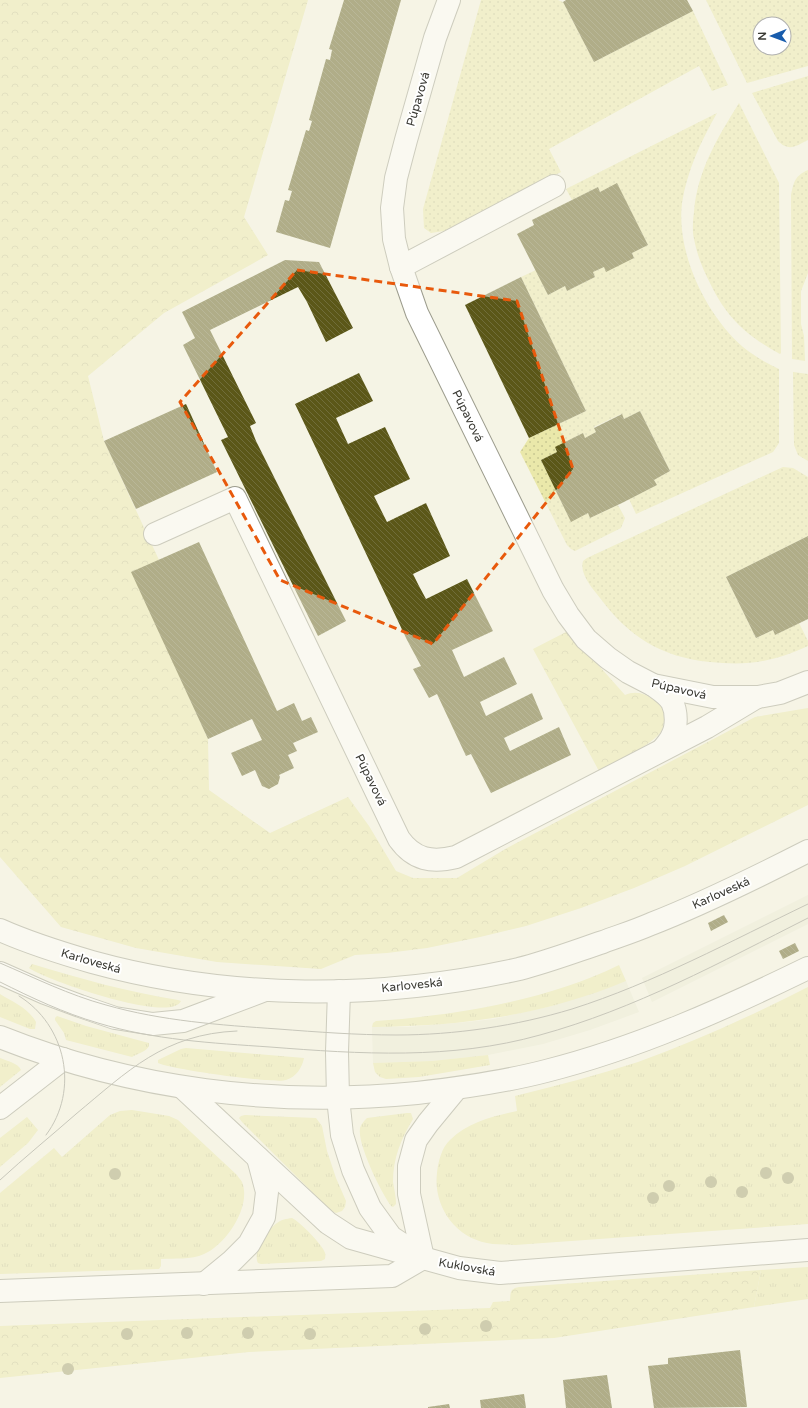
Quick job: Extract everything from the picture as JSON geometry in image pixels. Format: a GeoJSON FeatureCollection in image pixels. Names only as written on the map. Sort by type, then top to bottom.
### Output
{"type":"FeatureCollection","features":[{"type":"Feature","properties":{"kind":"street","name":"Púpavová"},"geometry":{"type":"LineString","coordinates":[[450,0],[436,38],[396,178],[392,208],[394,239],[401,267],[417,312],[553,590],[568,615],[586,639],[608,658],[628,672],[653,685],[713,697],[758,697],[780,693],[808,682]]}},
{"type":"Feature","properties":{"kind":"street"},"geometry":{"type":"LineString","coordinates":[[401,267],[422,254],[554,186]]}},
{"type":"Feature","properties":{"kind":"street","name":"Púpavová"},"geometry":{"type":"LineString","coordinates":[[155,534],[235,498],[399,839],[406,849],[416,856],[435,861],[456,857],[707,727],[758,697]]}},
{"type":"Feature","properties":{"kind":"street"},"geometry":{"type":"LineString","coordinates":[[653,685],[665,693],[672,702],[676,714],[676,725],[673,736],[663,749]]}},
{"type":"Feature","properties":{"kind":"street","name":"Karloveská"},"geometry":{"type":"LineString","coordinates":[[0,930],[65,954],[123,970],[206,984],[265,990],[339,991],[392,988],[449,982],[520,968],[581,950],[652,924],[746,882],[808,851]]}},
{"type":"Feature","properties":{"kind":"street"},"geometry":{"type":"LineString","coordinates":[[0,1038],[122,1076],[183,1088],[266,1096],[338,1098],[395,1095],[456,1089],[546,1072],[652,1037],[709,1015],[808,968]]}},
{"type":"Feature","properties":{"kind":"street"},"geometry":{"type":"LineString","coordinates":[[0,973],[45,993],[115,1018],[153,1024],[183,1021],[265,990]]}},
{"type":"Feature","properties":{"kind":"street","name":"Kuklovská"},"geometry":{"type":"LineString","coordinates":[[339,991],[337,1052],[338,1098],[342,1134],[353,1170],[370,1208],[391,1237],[423,1258],[459,1268],[500,1273],[808,1250]]}},
{"type":"Feature","properties":{"kind":"street"},"geometry":{"type":"LineString","coordinates":[[0,1108],[64,1059]]}},
{"type":"Feature","properties":{"kind":"street"},"geometry":{"type":"LineString","coordinates":[[183,1088],[328,1224],[350,1238],[423,1258]]}},
{"type":"Feature","properties":{"kind":"street"},"geometry":{"type":"LineString","coordinates":[[423,1258],[409,1194],[409,1166],[416,1140],[456,1089]]}},
{"type":"Feature","properties":{"kind":"street"},"geometry":{"type":"LineString","coordinates":[[204,1284],[232,1261],[249,1244],[264,1217],[267,1192],[258,1158]]}},
{"type":"Feature","properties":{"kind":"street"},"geometry":{"type":"LineString","coordinates":[[0,1291],[392,1276],[423,1258]]}},
{"type":"Feature","properties":{"kind":"highlighted area"},"geometry":{"type":"Polygon","coordinates":[[[297,270],[517,301],[573,469],[433,644],[280,580],[180,402],[297,270]]]}},
{"type":"Feature","properties":{"kind":"shaded area"},"geometry":{"type":"Polygon","coordinates":[[[808,895],[808,924],[652,1002],[642,978],[808,895]]]}},
{"type":"Feature","properties":{"kind":"shaded area"},"geometry":{"type":"Polygon","coordinates":[[[626,981],[639,1012],[590,1030],[543,1044],[488,1055],[432,1061],[373,1063],[372,1027],[408,1027],[494,1019],[552,1006],[626,981]]]}},
{"type":"Feature","properties":{"kind":"green space"},"geometry":{"type":"Polygon","coordinates":[[[0,0],[308,0],[244,217],[268,255],[164,313],[88,376],[104,441],[159,560],[132,572],[208,739],[209,790],[270,833],[348,797],[369,826],[396,871],[413,878],[457,878],[507,848],[755,717],[808,708],[808,805],[685,866],[634,888],[581,908],[526,926],[480,937],[427,948],[355,955],[321,969],[217,962],[136,948],[61,927],[0,857],[0,0]]]}},
{"type":"Feature","properties":{"kind":"green space"},"geometry":{"type":"Polygon","coordinates":[[[481,0],[558,0],[563,2],[594,62],[693,11],[728,85],[712,91],[699,66],[549,149],[561,172],[444,231],[431,233],[424,228],[423,209],[481,0]]]}},
{"type":"Feature","properties":{"kind":"green space"},"geometry":{"type":"Polygon","coordinates":[[[706,0],[808,0],[808,66],[747,83],[706,0]]]}},
{"type":"Feature","properties":{"kind":"green space"},"geometry":{"type":"Polygon","coordinates":[[[808,76],[808,140],[793,147],[789,147],[778,141],[752,93],[808,76]]]}},
{"type":"Feature","properties":{"kind":"green space"},"geometry":{"type":"Polygon","coordinates":[[[739,103],[779,183],[780,354],[748,333],[731,317],[717,297],[708,279],[693,236],[693,222],[699,182],[716,142],[739,103]]]}},
{"type":"Feature","properties":{"kind":"green space"},"geometry":{"type":"Polygon","coordinates":[[[717,113],[695,156],[687,179],[682,203],[681,222],[684,242],[696,282],[717,318],[743,347],[760,359],[779,369],[779,443],[773,452],[636,514],[629,499],[657,485],[654,480],[670,471],[640,411],[624,419],[621,414],[594,427],[596,432],[585,438],[583,433],[556,447],[557,452],[541,460],[571,521],[588,513],[590,518],[618,505],[625,518],[621,528],[575,551],[567,545],[520,452],[529,438],[586,411],[521,277],[536,270],[548,295],[565,286],[567,291],[595,277],[593,272],[634,258],[632,253],[648,245],[617,184],[600,192],[598,187],[572,200],[566,189],[717,113]]]}},
{"type":"Feature","properties":{"kind":"green space"},"geometry":{"type":"Polygon","coordinates":[[[808,170],[808,273],[801,291],[801,324],[804,336],[805,361],[792,359],[791,195],[793,186],[800,174],[808,170]]]}},
{"type":"Feature","properties":{"kind":"green space"},"geometry":{"type":"Polygon","coordinates":[[[793,372],[808,374],[808,461],[798,455],[794,445],[793,372]]]}},
{"type":"Feature","properties":{"kind":"green space"},"geometry":{"type":"Polygon","coordinates":[[[783,467],[793,468],[808,477],[808,536],[726,577],[756,638],[773,630],[775,635],[799,623],[808,641],[808,646],[783,656],[760,662],[748,663],[710,662],[676,655],[661,650],[635,634],[611,612],[587,581],[582,566],[583,561],[587,558],[783,467]]]}},
{"type":"Feature","properties":{"kind":"green space"},"geometry":{"type":"Polygon","coordinates":[[[568,631],[625,695],[631,693],[641,693],[651,698],[663,708],[664,725],[658,735],[634,753],[599,771],[533,649],[568,631]]]}},
{"type":"Feature","properties":{"kind":"green space"},"geometry":{"type":"Polygon","coordinates":[[[32,964],[105,985],[181,1001],[172,1007],[155,1007],[108,998],[40,974],[29,968],[32,964]]]}},
{"type":"Feature","properties":{"kind":"green space"},"geometry":{"type":"Polygon","coordinates":[[[619,965],[626,981],[563,1003],[532,1011],[470,1021],[372,1027],[373,1023],[376,1021],[437,1015],[532,997],[592,977],[619,965]]]}},
{"type":"Feature","properties":{"kind":"green space"},"geometry":{"type":"Polygon","coordinates":[[[808,987],[808,1224],[515,1245],[490,1244],[475,1240],[456,1227],[448,1218],[438,1197],[437,1185],[438,1164],[447,1143],[457,1134],[473,1124],[517,1111],[515,1096],[638,1062],[724,1027],[808,987]]]}},
{"type":"Feature","properties":{"kind":"green space"},"geometry":{"type":"Polygon","coordinates":[[[0,994],[20,1006],[33,1017],[36,1022],[35,1029],[30,1029],[0,1017],[0,994]]]}},
{"type":"Feature","properties":{"kind":"green space"},"geometry":{"type":"Polygon","coordinates":[[[57,1016],[86,1026],[149,1043],[149,1046],[144,1051],[132,1057],[66,1040],[64,1033],[55,1020],[57,1016]]]}},
{"type":"Feature","properties":{"kind":"green space"},"geometry":{"type":"Polygon","coordinates":[[[186,1048],[304,1058],[300,1069],[296,1074],[290,1079],[278,1081],[200,1072],[166,1066],[158,1063],[158,1060],[186,1048]]]}},
{"type":"Feature","properties":{"kind":"green space"},"geometry":{"type":"Polygon","coordinates":[[[488,1055],[490,1065],[419,1077],[386,1079],[380,1077],[375,1072],[373,1063],[432,1061],[488,1055]]]}},
{"type":"Feature","properties":{"kind":"green space"},"geometry":{"type":"Polygon","coordinates":[[[0,1058],[15,1064],[21,1070],[0,1087],[0,1058]]]}},
{"type":"Feature","properties":{"kind":"green space"},"geometry":{"type":"Polygon","coordinates":[[[132,1110],[169,1116],[178,1120],[237,1175],[242,1182],[244,1192],[243,1202],[235,1224],[228,1234],[212,1249],[199,1256],[161,1259],[161,1266],[159,1269],[0,1274],[0,1193],[54,1148],[62,1157],[110,1115],[120,1111],[132,1110]]]}},
{"type":"Feature","properties":{"kind":"green space"},"geometry":{"type":"Polygon","coordinates":[[[411,1113],[413,1119],[401,1141],[394,1165],[393,1182],[396,1204],[393,1207],[387,1199],[371,1168],[362,1145],[360,1128],[367,1118],[411,1113]]]}},
{"type":"Feature","properties":{"kind":"green space"},"geometry":{"type":"Polygon","coordinates":[[[245,1115],[316,1118],[322,1126],[327,1151],[346,1201],[345,1207],[342,1211],[336,1213],[331,1211],[242,1122],[239,1118],[245,1115]]]}},
{"type":"Feature","properties":{"kind":"green space"},"geometry":{"type":"Polygon","coordinates":[[[27,1117],[38,1130],[28,1143],[0,1167],[0,1138],[27,1117]]]}},
{"type":"Feature","properties":{"kind":"green space"},"geometry":{"type":"Polygon","coordinates":[[[292,1218],[316,1239],[323,1249],[325,1259],[321,1261],[258,1263],[257,1253],[265,1235],[279,1222],[284,1219],[292,1218]]]}},
{"type":"Feature","properties":{"kind":"green space"},"geometry":{"type":"Polygon","coordinates":[[[808,1267],[808,1299],[754,1307],[761,1270],[808,1267]]]}},
{"type":"Feature","properties":{"kind":"green space"},"geometry":{"type":"Polygon","coordinates":[[[761,1270],[754,1307],[554,1338],[249,1352],[0,1378],[0,1326],[490,1308],[493,1302],[510,1301],[512,1290],[519,1287],[761,1270]]]}},
{"type":"Feature","properties":{"kind":"building"},"geometry":{"type":"Polygon","coordinates":[[[344,0],[401,0],[330,248],[276,232],[285,200],[289,201],[292,191],[288,190],[306,130],[309,131],[312,121],[309,120],[326,59],[330,60],[332,50],[329,49],[344,0]]]}},
{"type":"Feature","properties":{"kind":"building"},"geometry":{"type":"Polygon","coordinates":[[[566,0],[687,0],[693,11],[594,62],[563,2],[566,0]]]}},
{"type":"Feature","properties":{"kind":"building"},"geometry":{"type":"Polygon","coordinates":[[[617,183],[648,245],[632,253],[634,258],[606,272],[604,267],[593,272],[595,277],[567,291],[565,286],[548,295],[517,234],[534,225],[532,220],[598,187],[600,192],[617,183]]]}},
{"type":"Feature","properties":{"kind":"building"},"geometry":{"type":"Polygon","coordinates":[[[285,260],[319,262],[353,328],[326,342],[307,302],[298,287],[210,330],[256,423],[250,426],[256,441],[346,621],[318,636],[221,440],[228,437],[183,345],[195,338],[182,312],[285,260]]]}},
{"type":"Feature","properties":{"kind":"building"},"geometry":{"type":"Polygon","coordinates":[[[521,277],[586,411],[529,438],[465,305],[521,277]]]}},
{"type":"Feature","properties":{"kind":"building"},"geometry":{"type":"Polygon","coordinates":[[[359,373],[373,401],[336,418],[348,444],[385,427],[410,479],[374,496],[387,522],[426,503],[450,556],[413,574],[419,586],[426,599],[467,579],[493,631],[452,650],[464,677],[504,657],[517,684],[480,702],[486,716],[532,693],[543,719],[504,738],[510,751],[559,727],[571,755],[491,793],[471,754],[466,756],[437,694],[429,698],[413,669],[421,666],[407,640],[295,404],[359,373]]]}},
{"type":"Feature","properties":{"kind":"building"},"geometry":{"type":"Polygon","coordinates":[[[186,404],[217,472],[136,509],[104,441],[186,404]]]}},
{"type":"Feature","properties":{"kind":"building"},"geometry":{"type":"Polygon","coordinates":[[[640,411],[670,471],[654,480],[657,485],[590,518],[588,513],[571,522],[541,460],[557,452],[555,447],[583,433],[585,438],[596,432],[594,428],[622,414],[624,419],[640,411]]]}},
{"type":"Feature","properties":{"kind":"building"},"geometry":{"type":"Polygon","coordinates":[[[808,536],[808,619],[775,635],[773,630],[756,638],[726,577],[808,536]]]}},
{"type":"Feature","properties":{"kind":"building"},"geometry":{"type":"Polygon","coordinates":[[[199,542],[277,711],[294,703],[302,721],[311,717],[318,732],[293,743],[297,751],[288,755],[294,768],[279,775],[280,777],[278,784],[269,789],[262,786],[255,770],[242,776],[231,753],[262,740],[252,719],[208,739],[131,572],[199,542]]]}},
{"type":"Feature","properties":{"kind":"building"},"geometry":{"type":"Polygon","coordinates":[[[724,915],[728,922],[711,931],[708,923],[724,915]]]}},
{"type":"Feature","properties":{"kind":"building"},"geometry":{"type":"Polygon","coordinates":[[[795,943],[799,951],[783,959],[779,951],[795,943]]]}},
{"type":"Feature","properties":{"kind":"building"},"geometry":{"type":"Polygon","coordinates":[[[740,1350],[747,1407],[654,1408],[648,1366],[668,1364],[668,1358],[740,1350]]]}},
{"type":"Feature","properties":{"kind":"building"},"geometry":{"type":"Polygon","coordinates":[[[607,1375],[612,1408],[566,1408],[563,1380],[607,1375]]]}},
{"type":"Feature","properties":{"kind":"building"},"geometry":{"type":"Polygon","coordinates":[[[524,1394],[526,1408],[481,1408],[480,1400],[524,1394]]]}},
{"type":"Feature","properties":{"kind":"building"},"geometry":{"type":"Polygon","coordinates":[[[449,1404],[450,1408],[428,1408],[428,1407],[449,1404]]]}},
{"type":"Feature","properties":{"kind":"tram line"},"geometry":{"type":"LineString","coordinates":[[0,963],[52,986],[92,1001],[170,1019],[235,1026],[337,1033],[418,1035],[507,1025],[551,1015],[603,999],[692,961],[808,904]]}},
{"type":"Feature","properties":{"kind":"tram line"},"geometry":{"type":"LineString","coordinates":[[0,982],[73,1015],[119,1029],[162,1037],[227,1044],[338,1052],[439,1052],[507,1043],[540,1035],[610,1012],[710,968],[808,918]]}},
{"type":"Feature","properties":{"kind":"tram line"},"geometry":{"type":"LineString","coordinates":[[19,996],[35,1008],[48,1024],[57,1041],[63,1060],[65,1079],[63,1098],[57,1117],[46,1135]]}},
{"type":"Feature","properties":{"kind":"tram line"},"geometry":{"type":"LineString","coordinates":[[0,1180],[113,1083],[149,1058],[168,1047],[188,1039],[211,1034],[237,1031]]}}]}
